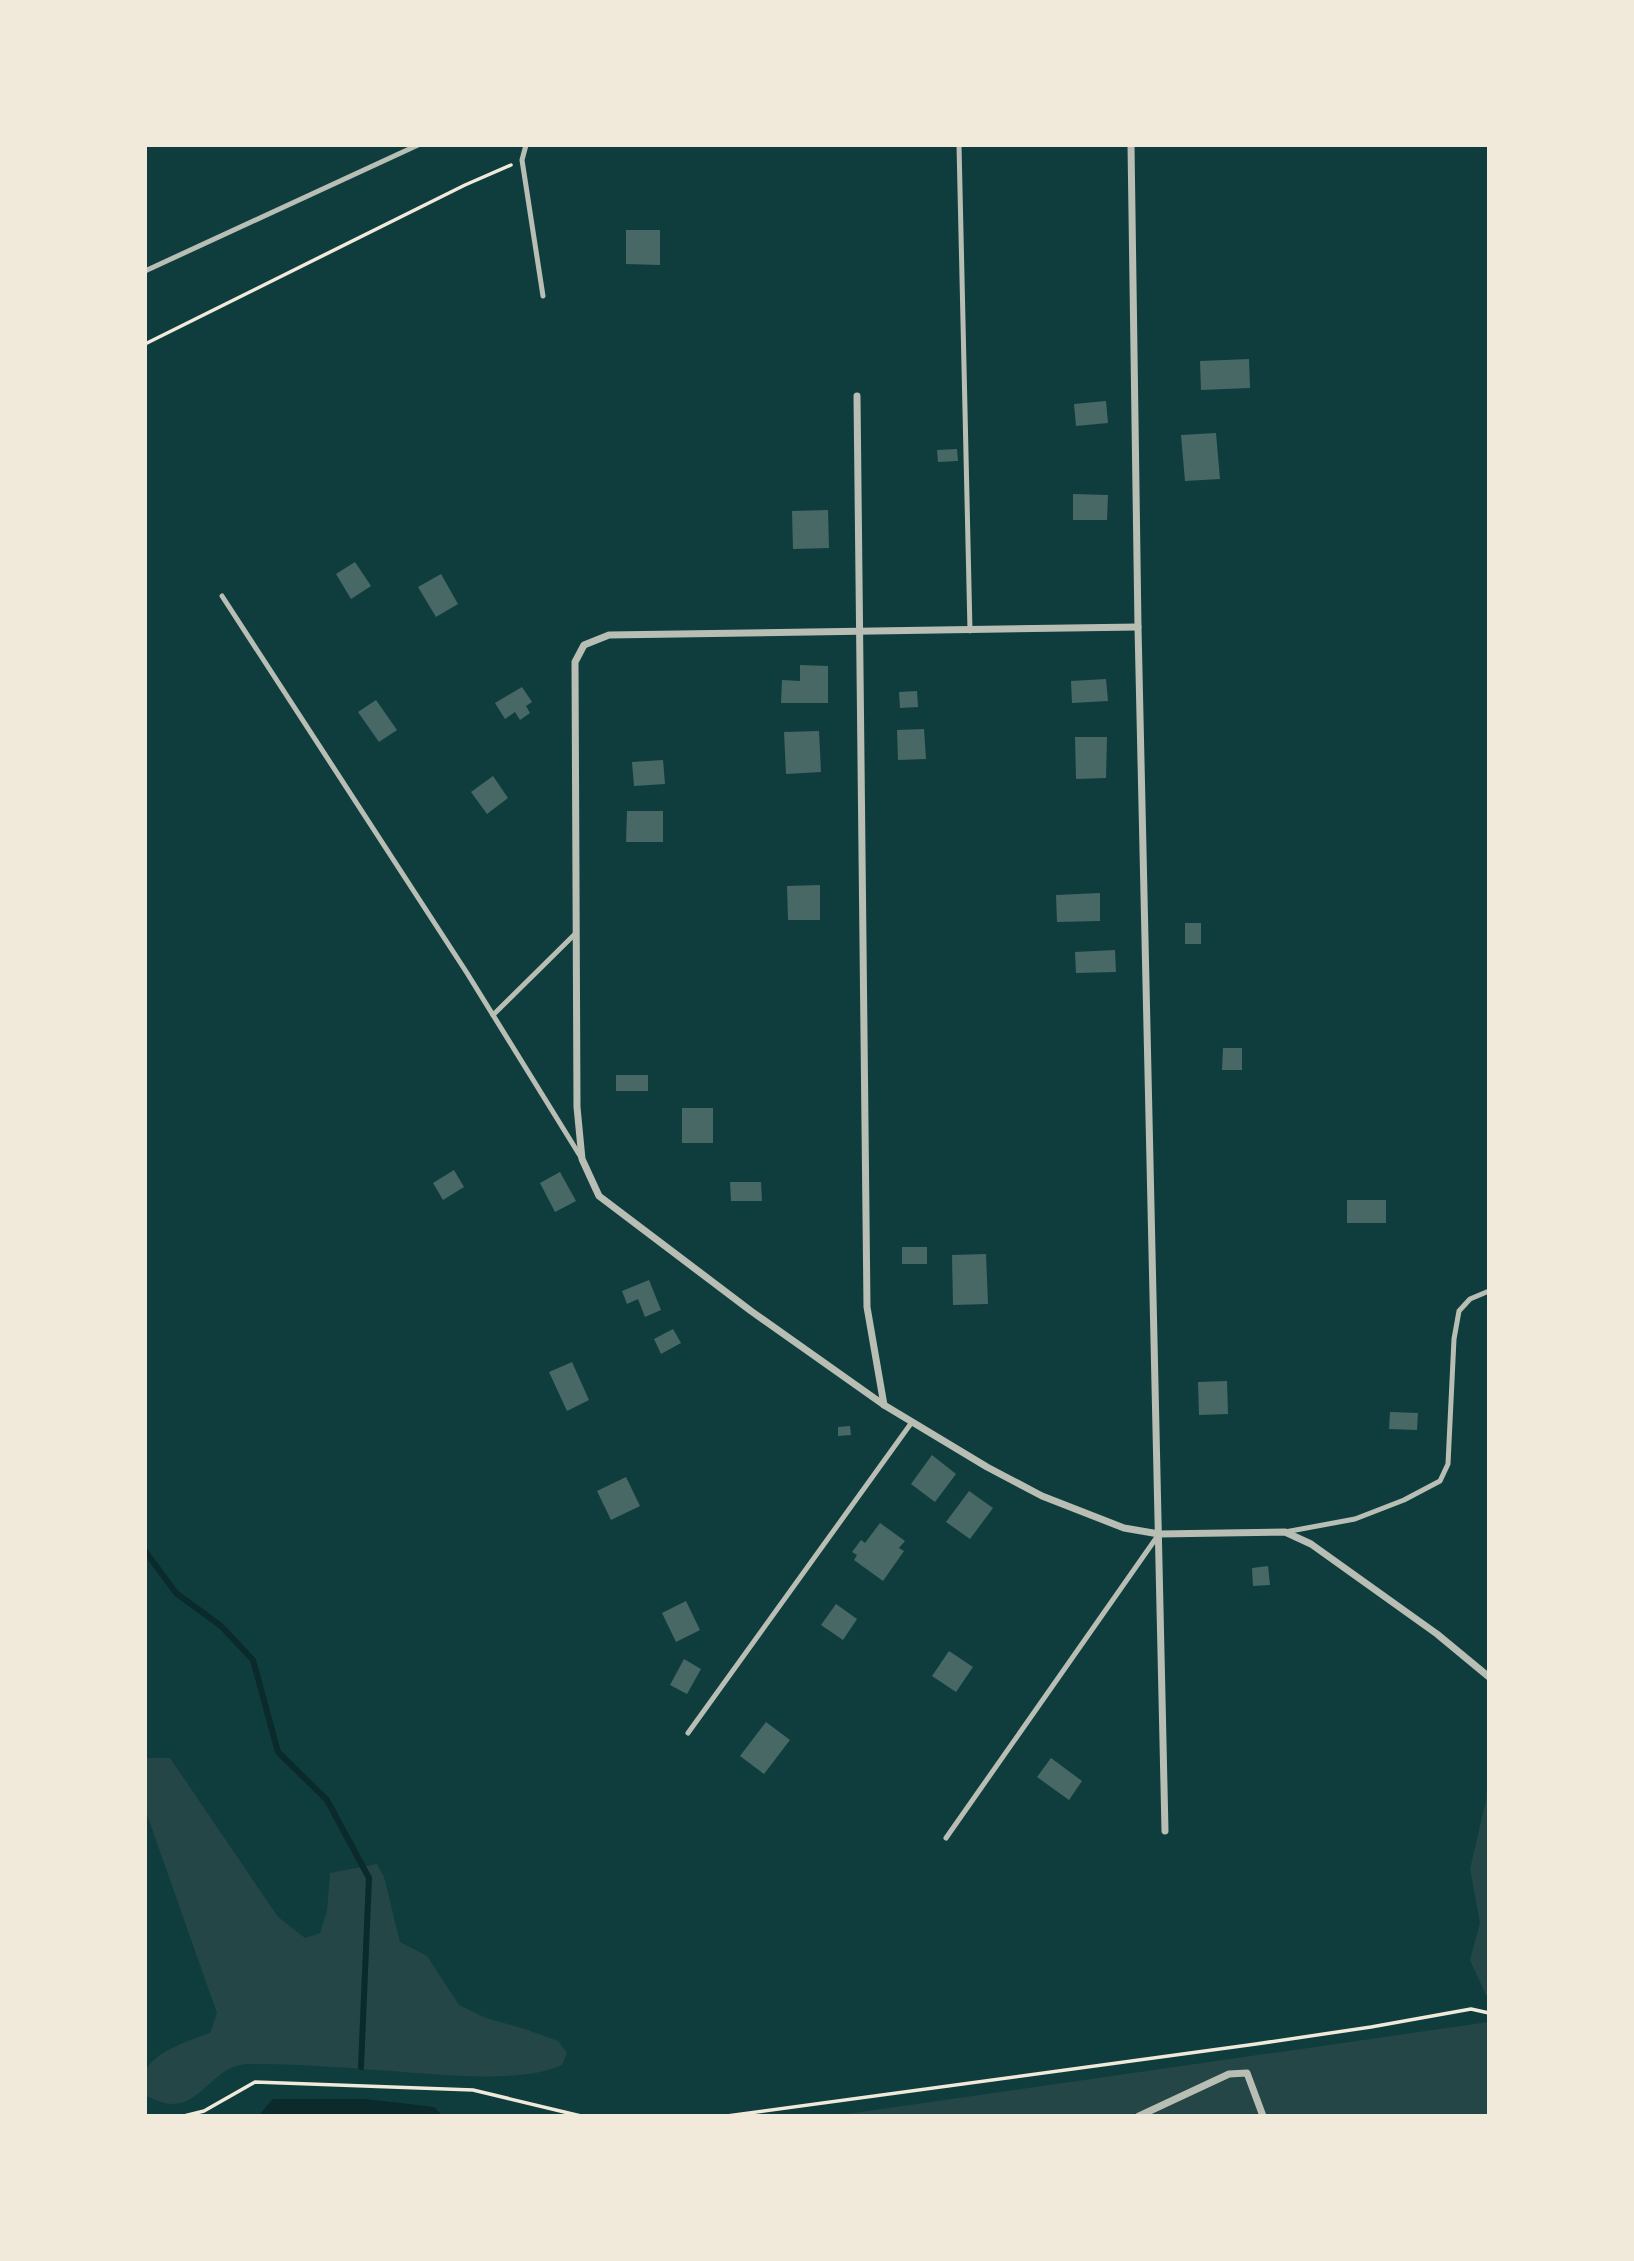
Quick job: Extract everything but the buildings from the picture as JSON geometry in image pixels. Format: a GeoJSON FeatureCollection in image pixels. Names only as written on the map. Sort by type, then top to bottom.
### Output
{"type":"FeatureCollection","features":[{"type":"Feature","properties":{"kind":"street"},"geometry":{"type":"LineString","coordinates":[[1131,145],[1138,627],[1165,1831]]}},
{"type":"Feature","properties":{"kind":"street"},"geometry":{"type":"LineString","coordinates":[[857,396],[867,1307],[884,1405]]}},
{"type":"Feature","properties":{"kind":"street"},"geometry":{"type":"LineString","coordinates":[[1138,627],[609,635],[584,645],[575,662],[577,1107],[582,1159],[599,1196],[751,1311],[884,1405],[987,1467],[1042,1496],[1124,1528],[1159,1534],[1286,1532],[1311,1544],[1416,1619],[1489,1677]]}},
{"type":"Feature","properties":{"kind":"street"},"geometry":{"type":"LineString","coordinates":[[1139,2116],[1229,2074],[1247,2073],[1263,2116]]}},
{"type":"Feature","properties":{"kind":"lane"},"geometry":{"type":"LineString","coordinates":[[145,262],[147,270],[418,145]]}},
{"type":"Feature","properties":{"kind":"lane"},"geometry":{"type":"LineString","coordinates":[[526,145],[522,160],[542,296]]}},
{"type":"Feature","properties":{"kind":"lane"},"geometry":{"type":"LineString","coordinates":[[959,145],[970,631]]}},
{"type":"Feature","properties":{"kind":"lane"},"geometry":{"type":"LineString","coordinates":[[222,596],[493,1015],[582,1159]]}},
{"type":"Feature","properties":{"kind":"lane"},"geometry":{"type":"LineString","coordinates":[[493,1015],[576,933]]}},
{"type":"Feature","properties":{"kind":"lane"},"geometry":{"type":"LineString","coordinates":[[1286,1532],[1355,1519],[1404,1500],[1440,1481],[1448,1464],[1454,1339],[1459,1311],[1470,1298],[1489,1291]]}},
{"type":"Feature","properties":{"kind":"lane"},"geometry":{"type":"LineString","coordinates":[[688,1733],[912,1422]]}},
{"type":"Feature","properties":{"kind":"lane"},"geometry":{"type":"LineString","coordinates":[[946,1838],[1159,1534]]}},
{"type":"Feature","properties":{"kind":"path"},"geometry":{"type":"LineString","coordinates":[[145,344],[465,185],[522,160]]}},
{"type":"Feature","properties":{"kind":"path"},"geometry":{"type":"LineString","coordinates":[[726,2116],[1269,2042],[1471,2009],[1489,2013]]}},
{"type":"Feature","properties":{"kind":"path"},"geometry":{"type":"LineString","coordinates":[[184,2116],[204,2111],[255,2082],[473,2090],[581,2116]]}},
{"type":"Feature","properties":{"kind":"shaded area"},"geometry":{"type":"Polygon","coordinates":[[[146,1758],[170,1758],[278,1917],[305,1938],[320,1933],[327,1911],[330,1873],[377,1864],[384,1877],[400,1942],[427,1956],[459,2005],[486,2018],[558,2041],[567,2053],[562,2065],[527,2074],[485,2076],[249,2064],[227,2070],[201,2092],[182,2103],[168,2104],[146,2096],[145,2073],[149,2066],[163,2053],[210,2033],[217,2013],[145,1809],[146,1758]]]}},
{"type":"Feature","properties":{"kind":"shaded area"},"geometry":{"type":"Polygon","coordinates":[[[1489,1762],[1489,1996],[1486,1995],[1470,1960],[1480,1923],[1470,1869],[1486,1800],[1489,1762]]]}},
{"type":"Feature","properties":{"kind":"shaded area"},"geometry":{"type":"Polygon","coordinates":[[[1489,2022],[1489,2116],[833,2116],[1489,2022]]]}},
{"type":"Feature","properties":{"kind":"shaded area"},"geometry":{"type":"Polygon","coordinates":[[[273,2099],[365,2099],[434,2107],[443,2116],[258,2116],[273,2099]]]}},
{"type":"Feature","properties":{"kind":"waterway"},"geometry":{"type":"LineString","coordinates":[[145,1551],[176,1593],[221,1626],[253,1660],[278,1752],[327,1800],[369,1878],[361,2067]]}}]}
